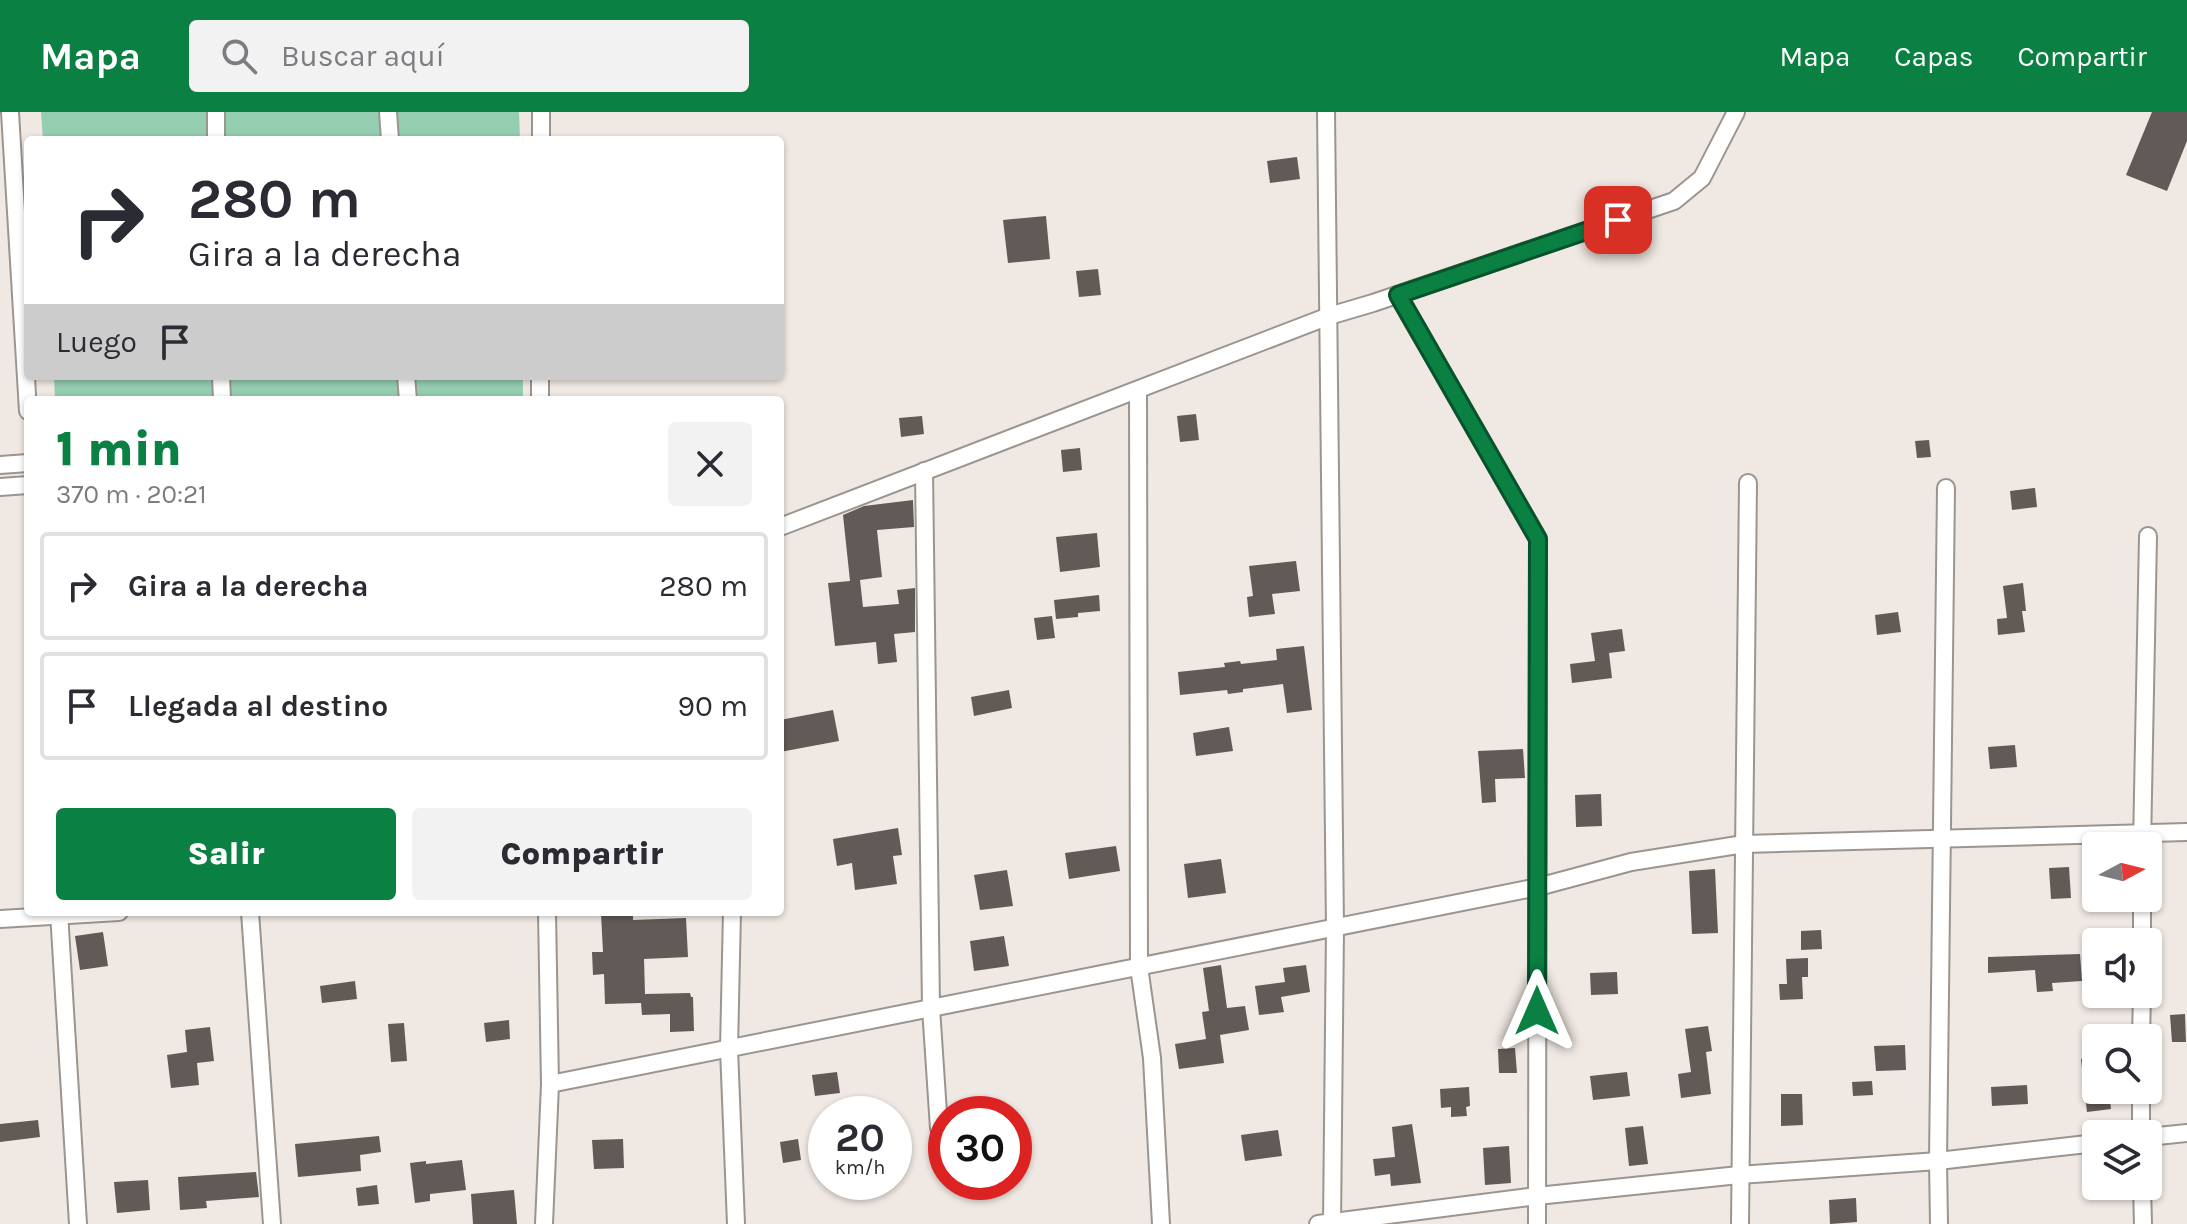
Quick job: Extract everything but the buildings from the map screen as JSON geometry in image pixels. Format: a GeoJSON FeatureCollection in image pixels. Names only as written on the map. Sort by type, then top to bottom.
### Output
{"type":"FeatureCollection","features":[{"type":"Feature","properties":{"kind":"street"},"geometry":{"type":"LineString","coordinates":[[10,112],[24,345]]}},
{"type":"Feature","properties":{"kind":"street"},"geometry":{"type":"LineString","coordinates":[[216,112],[216,136]]}},
{"type":"Feature","properties":{"kind":"street"},"geometry":{"type":"LineString","coordinates":[[388,112],[390,136]]}},
{"type":"Feature","properties":{"kind":"street"},"geometry":{"type":"LineString","coordinates":[[541,112],[541,136]]}},
{"type":"Feature","properties":{"kind":"street"},"geometry":{"type":"LineString","coordinates":[[1326,112],[1335,928],[1328,1224],[1537,1196],[1739,1175],[1938,1161],[2082,1145]]}},
{"type":"Feature","properties":{"kind":"street"},"geometry":{"type":"LineString","coordinates":[[784,525],[1329,316],[1674,201],[1702,178],[1736,112]]}},
{"type":"Feature","properties":{"kind":"street"},"geometry":{"type":"LineString","coordinates":[[1398,295],[1538,539],[1537,1224]]}},
{"type":"Feature","properties":{"kind":"street"},"geometry":{"type":"LineString","coordinates":[[1138,390],[1139,967],[1152,1058],[1161,1224]]}},
{"type":"Feature","properties":{"kind":"street"},"geometry":{"type":"LineString","coordinates":[[0,465],[24,463]]}},
{"type":"Feature","properties":{"kind":"street"},"geometry":{"type":"LineString","coordinates":[[924,471],[931,1008],[937,1096]]}},
{"type":"Feature","properties":{"kind":"street"},"geometry":{"type":"LineString","coordinates":[[1740,1224],[1748,483]]}},
{"type":"Feature","properties":{"kind":"street"},"geometry":{"type":"LineString","coordinates":[[0,487],[24,485]]}},
{"type":"Feature","properties":{"kind":"street"},"geometry":{"type":"LineString","coordinates":[[1939,1224],[1946,488]]}},
{"type":"Feature","properties":{"kind":"street"},"geometry":{"type":"LineString","coordinates":[[2142,832],[2148,536]]}},
{"type":"Feature","properties":{"kind":"street"},"geometry":{"type":"LineString","coordinates":[[2162,836],[2187,832]]}},
{"type":"Feature","properties":{"kind":"street"},"geometry":{"type":"LineString","coordinates":[[550,1084],[1538,887],[1631,862],[1744,844],[1941,839],[2082,840]]}},
{"type":"Feature","properties":{"kind":"street"},"geometry":{"type":"LineString","coordinates":[[0,919],[30,916]]}},
{"type":"Feature","properties":{"kind":"street"},"geometry":{"type":"LineString","coordinates":[[59,916],[78,1224]]}},
{"type":"Feature","properties":{"kind":"street"},"geometry":{"type":"LineString","coordinates":[[250,916],[272,1224]]}},
{"type":"Feature","properties":{"kind":"street"},"geometry":{"type":"LineString","coordinates":[[544,1224],[550,1084],[547,916]]}},
{"type":"Feature","properties":{"kind":"street"},"geometry":{"type":"LineString","coordinates":[[732,916],[729,1049],[736,1224]]}},
{"type":"Feature","properties":{"kind":"street"},"geometry":{"type":"LineString","coordinates":[[2162,1136],[2187,1133]]}},
{"type":"Feature","properties":{"kind":"street"},"geometry":{"type":"LineString","coordinates":[[2142,1200],[2143,1224]]}},
{"type":"Feature","properties":{"kind":"green space"},"geometry":{"type":"Polygon","coordinates":[[[41,112],[519,112],[520,136],[43,136],[41,112]]]}},
{"type":"Feature","properties":{"kind":"green space"},"geometry":{"type":"Polygon","coordinates":[[[54,380],[523,380],[523,396],[55,396],[54,380]]]}},
{"type":"Feature","properties":{"kind":"route"},"geometry":{"type":"LineString","coordinates":[[1537,1011],[1538,539],[1398,295],[1618,220]]}}]}
